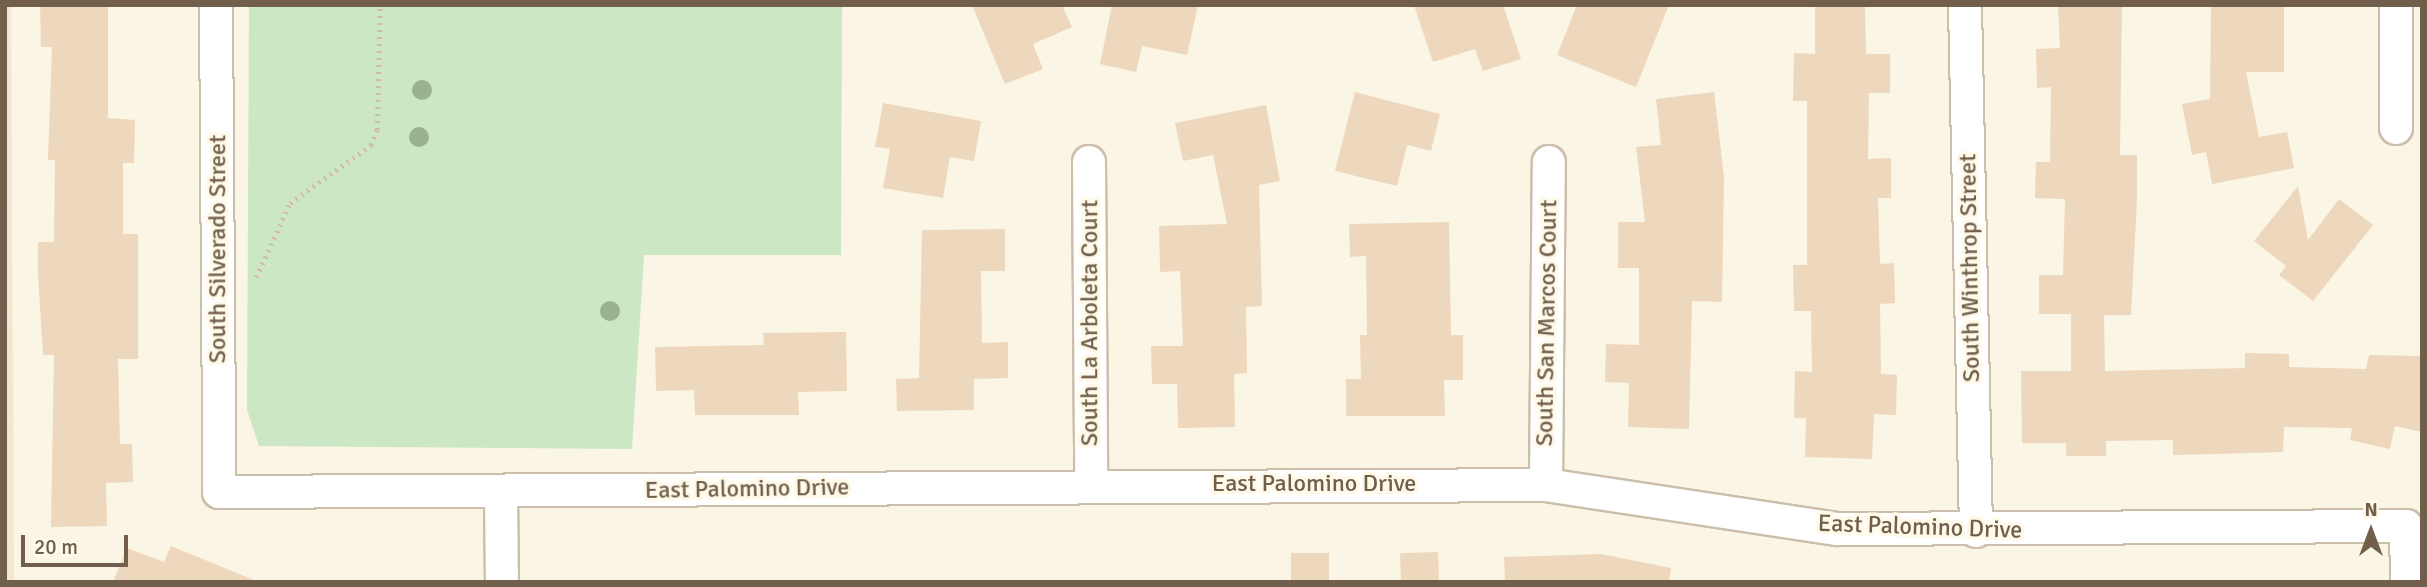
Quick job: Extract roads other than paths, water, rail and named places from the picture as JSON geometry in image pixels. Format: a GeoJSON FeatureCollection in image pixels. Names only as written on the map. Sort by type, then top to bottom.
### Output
{"type":"FeatureCollection","features":[{"type":"Feature","properties":{"kind":"street","name":"South Silverado Street"},"geometry":{"type":"LineString","coordinates":[[216,5],[219,492]]}},
{"type":"Feature","properties":{"kind":"street","name":"South Winthrop Street"},"geometry":{"type":"LineString","coordinates":[[1965,5],[1976,531]]}},
{"type":"Feature","properties":{"kind":"street"},"geometry":{"type":"LineString","coordinates":[[2396,5],[2396,128]]}},
{"type":"Feature","properties":{"kind":"street","name":"South La Arboleta Court"},"geometry":{"type":"LineString","coordinates":[[1089,162],[1091,484]]}},
{"type":"Feature","properties":{"kind":"street","name":"South San Marcos Court"},"geometry":{"type":"LineString","coordinates":[[1546,485],[1549,162]]}},
{"type":"Feature","properties":{"kind":"street","name":"East Palomino Drive"},"geometry":{"type":"LineString","coordinates":[[219,492],[500,492],[1091,484],[1546,485],[1837,528],[1976,531],[2406,526],[2407,582]]}},
{"type":"Feature","properties":{"kind":"street"},"geometry":{"type":"LineString","coordinates":[[500,492],[502,582]]}}]}
